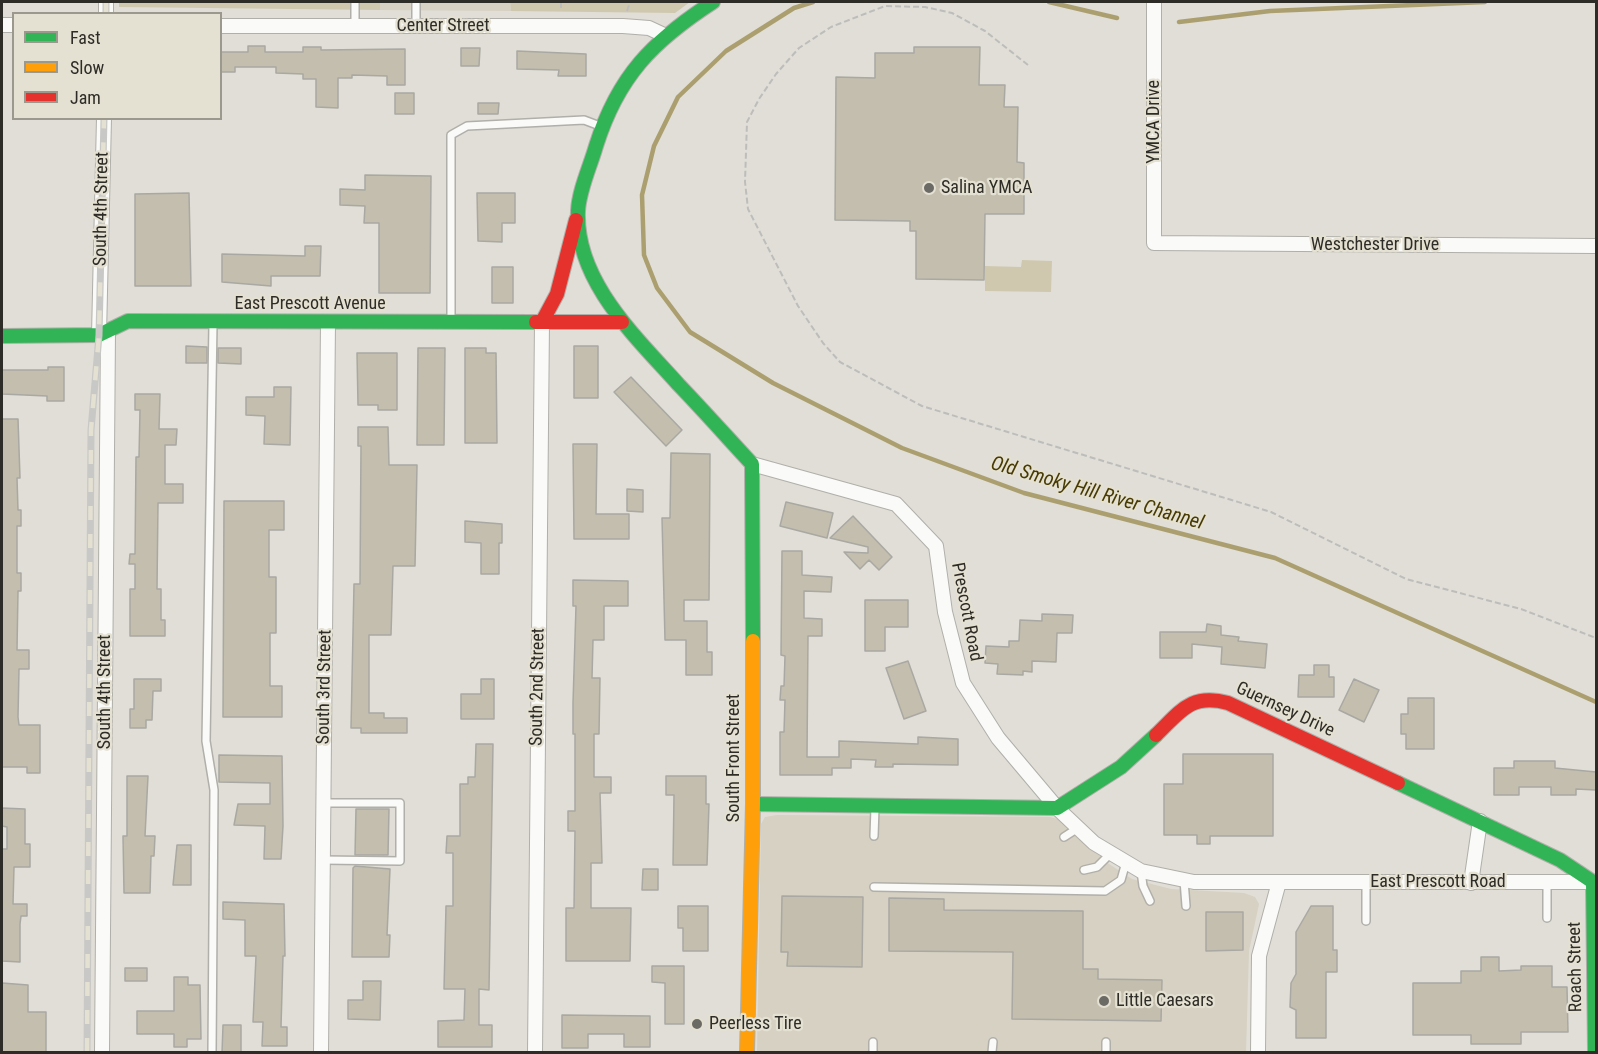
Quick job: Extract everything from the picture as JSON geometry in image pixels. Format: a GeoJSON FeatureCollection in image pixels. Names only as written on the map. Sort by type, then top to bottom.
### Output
{"type":"FeatureCollection","features":[{"type":"Feature","properties":{"kind":"street"},"geometry":{"type":"LineString","coordinates":[[542,322],[557,294],[602,127],[624,78],[664,35],[713,2]]}},
{"type":"Feature","properties":{"kind":"street","name":"YMCA Drive"},"geometry":{"type":"LineString","coordinates":[[1154,2],[1154,243]]}},
{"type":"Feature","properties":{"kind":"street","name":"Center Street"},"geometry":{"type":"LineString","coordinates":[[222,26],[623,26],[649,28],[664,35]]}},
{"type":"Feature","properties":{"kind":"street","name":"South 4th Street"},"geometry":{"type":"LineString","coordinates":[[102,1053],[104,120]]}},
{"type":"Feature","properties":{"kind":"street"},"geometry":{"type":"LineString","coordinates":[[578,213],[583,244],[607,298],[622,322],[752,464]]}},
{"type":"Feature","properties":{"kind":"street","name":"Westchester Drive"},"geometry":{"type":"LineString","coordinates":[[1154,243],[1596,246]]}},
{"type":"Feature","properties":{"kind":"street","name":"East Prescott Avenue"},"geometry":{"type":"LineString","coordinates":[[2,336],[104,333],[128,321],[622,322]]}},
{"type":"Feature","properties":{"kind":"street","name":"South 3rd Street"},"geometry":{"type":"LineString","coordinates":[[321,1053],[328,322]]}},
{"type":"Feature","properties":{"kind":"street","name":"South 2nd Street"},"geometry":{"type":"LineString","coordinates":[[535,1053],[542,322]]}},
{"type":"Feature","properties":{"kind":"street","name":"South Front Street"},"geometry":{"type":"LineString","coordinates":[[747,1053],[753,804],[752,464]]}},
{"type":"Feature","properties":{"kind":"street","name":"Prescott Road"},"geometry":{"type":"LineString","coordinates":[[752,464],[896,504],[936,546],[945,612],[963,683],[998,738],[1057,808],[1094,843],[1141,871],[1184,880],[1279,882]]}},
{"type":"Feature","properties":{"kind":"street","name":"Guernsey Drive"},"geometry":{"type":"LineString","coordinates":[[1057,808],[1121,767],[1181,711],[1210,698],[1228,702],[1480,821],[1560,860],[1595,882]]}},
{"type":"Feature","properties":{"kind":"street"},"geometry":{"type":"LineString","coordinates":[[753,804],[1057,808]]}},
{"type":"Feature","properties":{"kind":"street"},"geometry":{"type":"LineString","coordinates":[[1472,882],[1480,821]]}},
{"type":"Feature","properties":{"kind":"street"},"geometry":{"type":"LineString","coordinates":[[1258,1053],[1259,956],[1279,882]]}},
{"type":"Feature","properties":{"kind":"street","name":"East Prescott Road"},"geometry":{"type":"LineString","coordinates":[[1279,882],[1595,882]]}},
{"type":"Feature","properties":{"kind":"street","name":"Roach Street"},"geometry":{"type":"LineString","coordinates":[[1595,882],[1595,1053]]}},
{"type":"Feature","properties":{"kind":"lane"},"geometry":{"type":"LineString","coordinates":[[356,2],[356,26]]}},
{"type":"Feature","properties":{"kind":"lane"},"geometry":{"type":"LineString","coordinates":[[416,2],[416,26]]}},
{"type":"Feature","properties":{"kind":"lane"},"geometry":{"type":"LineString","coordinates":[[451,322],[451,135],[467,126],[584,120],[602,127]]}},
{"type":"Feature","properties":{"kind":"lane"},"geometry":{"type":"LineString","coordinates":[[212,1053],[214,790],[206,741],[213,321]]}},
{"type":"Feature","properties":{"kind":"lane"},"geometry":{"type":"LineString","coordinates":[[323,802],[400,803],[400,861],[323,860]]}},
{"type":"Feature","properties":{"kind":"lane"},"geometry":{"type":"LineString","coordinates":[[874,805],[874,836]]}},
{"type":"Feature","properties":{"kind":"lane"},"geometry":{"type":"LineString","coordinates":[[1064,837],[1078,828]]}},
{"type":"Feature","properties":{"kind":"lane"},"geometry":{"type":"LineString","coordinates":[[1084,870],[1097,867],[1111,853]]}},
{"type":"Feature","properties":{"kind":"lane"},"geometry":{"type":"LineString","coordinates":[[874,887],[1105,891],[1121,880],[1126,862]]}},
{"type":"Feature","properties":{"kind":"lane"},"geometry":{"type":"LineString","coordinates":[[1141,871],[1143,886],[1150,901]]}},
{"type":"Feature","properties":{"kind":"lane"},"geometry":{"type":"LineString","coordinates":[[1184,880],[1186,906]]}},
{"type":"Feature","properties":{"kind":"lane"},"geometry":{"type":"LineString","coordinates":[[1366,882],[1366,921]]}},
{"type":"Feature","properties":{"kind":"lane"},"geometry":{"type":"LineString","coordinates":[[1547,882],[1547,918]]}},
{"type":"Feature","properties":{"kind":"lane"},"geometry":{"type":"LineString","coordinates":[[873,1042],[873,1053]]}},
{"type":"Feature","properties":{"kind":"lane"},"geometry":{"type":"LineString","coordinates":[[992,1053],[993,1042]]}},
{"type":"Feature","properties":{"kind":"lane"},"geometry":{"type":"LineString","coordinates":[[1106,1042],[1106,1053]]}},
{"type":"Feature","properties":{"kind":"path"},"geometry":{"type":"LineString","coordinates":[[233,2],[356,2]]}},
{"type":"Feature","properties":{"kind":"path"},"geometry":{"type":"LineString","coordinates":[[1028,65],[985,30],[952,13],[924,6],[885,6],[862,13],[831,27],[799,48],[776,74],[759,99],[747,122],[745,182],[748,209],[798,306],[823,343],[840,362],[922,406],[1271,512],[1406,579],[1521,609],[1596,638]]}},
{"type":"Feature","properties":{"kind":"shaded area"},"geometry":{"type":"Polygon","coordinates":[[[119,2],[380,2],[380,10],[119,7],[119,2]]]}},
{"type":"Feature","properties":{"kind":"shaded area"},"geometry":{"type":"Polygon","coordinates":[[[380,2],[510,2],[511,11],[380,10],[380,2]]]}},
{"type":"Feature","properties":{"kind":"shaded area"},"geometry":{"type":"Polygon","coordinates":[[[510,2],[690,2],[675,13],[511,11],[510,2]]]}},
{"type":"Feature","properties":{"kind":"shaded area"},"geometry":{"type":"Polygon","coordinates":[[[1022,260],[1052,261],[1051,292],[985,291],[985,266],[1021,267],[1022,260]]]}},
{"type":"Feature","properties":{"kind":"shaded area"},"geometry":{"type":"Polygon","coordinates":[[[777,815],[1050,817],[1061,820],[1109,864],[1132,879],[1171,889],[1244,893],[1255,897],[1259,904],[1249,951],[1246,1052],[757,1052],[761,824],[765,817],[777,815]]]}},
{"type":"Feature","properties":{"kind":"building"},"geometry":{"type":"Polygon","coordinates":[[[248,46],[265,46],[265,52],[303,52],[303,47],[321,47],[321,50],[405,49],[405,85],[387,85],[387,76],[352,75],[352,78],[338,78],[338,108],[316,107],[316,79],[303,79],[303,74],[276,73],[276,67],[235,67],[235,72],[222,72],[222,52],[248,52],[248,46]]]}},
{"type":"Feature","properties":{"kind":"building","name":"Salina YMCA"},"geometry":{"type":"Polygon","coordinates":[[[914,47],[980,47],[979,85],[1005,85],[1004,107],[1018,107],[1017,162],[1024,163],[1024,214],[985,214],[984,280],[916,279],[916,231],[910,231],[910,221],[835,220],[836,77],[875,78],[875,53],[914,53],[914,47]]]}},
{"type":"Feature","properties":{"kind":"building"},"geometry":{"type":"Polygon","coordinates":[[[461,48],[480,48],[479,66],[461,66],[461,48]]]}},
{"type":"Feature","properties":{"kind":"building"},"geometry":{"type":"Polygon","coordinates":[[[517,51],[586,54],[586,76],[558,76],[559,70],[517,69],[517,51]]]}},
{"type":"Feature","properties":{"kind":"building"},"geometry":{"type":"Polygon","coordinates":[[[395,93],[414,93],[414,114],[395,114],[395,93]]]}},
{"type":"Feature","properties":{"kind":"building"},"geometry":{"type":"Polygon","coordinates":[[[478,103],[499,103],[498,114],[478,114],[478,103]]]}},
{"type":"Feature","properties":{"kind":"building"},"geometry":{"type":"Polygon","coordinates":[[[365,175],[431,176],[430,293],[379,293],[379,223],[364,223],[365,206],[340,205],[340,189],[365,190],[365,175]]]}},
{"type":"Feature","properties":{"kind":"building"},"geometry":{"type":"Polygon","coordinates":[[[189,193],[191,286],[135,286],[135,194],[189,193]]]}},
{"type":"Feature","properties":{"kind":"building"},"geometry":{"type":"Polygon","coordinates":[[[477,193],[515,193],[515,223],[502,223],[502,242],[478,241],[477,193]]]}},
{"type":"Feature","properties":{"kind":"building"},"geometry":{"type":"Polygon","coordinates":[[[305,246],[321,246],[320,276],[271,276],[271,286],[222,282],[222,254],[305,256],[305,246]]]}},
{"type":"Feature","properties":{"kind":"building"},"geometry":{"type":"Polygon","coordinates":[[[492,267],[513,267],[513,303],[492,303],[492,267]]]}},
{"type":"Feature","properties":{"kind":"building"},"geometry":{"type":"Polygon","coordinates":[[[186,346],[207,347],[207,363],[186,363],[186,346]]]}},
{"type":"Feature","properties":{"kind":"building"},"geometry":{"type":"Polygon","coordinates":[[[574,346],[598,346],[598,398],[574,398],[574,346]]]}},
{"type":"Feature","properties":{"kind":"building"},"geometry":{"type":"Polygon","coordinates":[[[218,348],[241,348],[241,364],[218,363],[218,348]]]}},
{"type":"Feature","properties":{"kind":"building"},"geometry":{"type":"Polygon","coordinates":[[[418,348],[445,348],[444,445],[417,445],[418,348]]]}},
{"type":"Feature","properties":{"kind":"building"},"geometry":{"type":"Polygon","coordinates":[[[465,348],[486,348],[486,353],[496,353],[497,443],[465,443],[465,348]]]}},
{"type":"Feature","properties":{"kind":"building"},"geometry":{"type":"Polygon","coordinates":[[[357,353],[397,353],[397,410],[378,410],[378,405],[358,405],[357,353]]]}},
{"type":"Feature","properties":{"kind":"building"},"geometry":{"type":"Polygon","coordinates":[[[48,367],[64,367],[64,401],[47,401],[47,396],[2,394],[2,370],[48,370],[48,367]]]}},
{"type":"Feature","properties":{"kind":"building"},"geometry":{"type":"Polygon","coordinates":[[[631,377],[682,430],[666,446],[614,392],[631,377]]]}},
{"type":"Feature","properties":{"kind":"building"},"geometry":{"type":"Polygon","coordinates":[[[274,387],[291,387],[290,445],[264,444],[265,416],[246,415],[246,397],[274,397],[274,387]]]}},
{"type":"Feature","properties":{"kind":"building"},"geometry":{"type":"Polygon","coordinates":[[[135,394],[160,394],[159,429],[177,429],[176,445],[165,445],[165,484],[183,484],[183,503],[158,503],[157,589],[161,589],[161,620],[165,620],[165,636],[130,636],[130,589],[135,589],[135,564],[129,564],[130,554],[135,554],[136,457],[139,457],[140,410],[135,410],[135,394]]]}},
{"type":"Feature","properties":{"kind":"building"},"geometry":{"type":"Polygon","coordinates":[[[2,419],[18,419],[20,478],[17,478],[21,526],[17,526],[17,573],[21,573],[21,591],[18,591],[17,650],[29,650],[29,669],[19,669],[18,717],[19,725],[40,725],[40,773],[27,773],[27,767],[2,767],[2,419]]]}},
{"type":"Feature","properties":{"kind":"building"},"geometry":{"type":"Polygon","coordinates":[[[358,427],[388,427],[389,465],[417,465],[415,566],[393,566],[391,635],[369,635],[369,713],[384,713],[384,718],[407,718],[407,733],[361,733],[361,728],[351,728],[354,584],[360,584],[361,446],[358,446],[358,427]]]}},
{"type":"Feature","properties":{"kind":"building"},"geometry":{"type":"Polygon","coordinates":[[[573,444],[597,444],[596,514],[629,514],[629,539],[574,539],[573,444]]]}},
{"type":"Feature","properties":{"kind":"building"},"geometry":{"type":"Polygon","coordinates":[[[671,453],[710,454],[709,600],[684,600],[684,621],[707,621],[707,652],[712,652],[712,675],[686,675],[686,640],[665,640],[662,518],[670,518],[671,453]]]}},
{"type":"Feature","properties":{"kind":"building"},"geometry":{"type":"Polygon","coordinates":[[[627,489],[643,490],[643,512],[627,511],[627,489]]]}},
{"type":"Feature","properties":{"kind":"building"},"geometry":{"type":"Polygon","coordinates":[[[224,501],[284,501],[284,530],[269,530],[269,577],[276,577],[276,633],[270,633],[270,686],[282,686],[282,717],[223,717],[224,501]]]}},
{"type":"Feature","properties":{"kind":"building"},"geometry":{"type":"Polygon","coordinates":[[[786,502],[833,513],[827,538],[780,526],[786,502]]]}},
{"type":"Feature","properties":{"kind":"building"},"geometry":{"type":"Polygon","coordinates":[[[853,516],[892,557],[879,570],[869,560],[860,569],[844,552],[868,553],[868,547],[830,538],[853,516]]]}},
{"type":"Feature","properties":{"kind":"building"},"geometry":{"type":"Polygon","coordinates":[[[465,521],[502,524],[502,543],[499,543],[499,574],[481,574],[481,543],[465,542],[465,521]]]}},
{"type":"Feature","properties":{"kind":"building"},"geometry":{"type":"Polygon","coordinates":[[[782,551],[802,551],[802,575],[832,577],[831,592],[804,591],[804,618],[822,619],[822,636],[808,636],[807,757],[839,757],[839,741],[918,744],[918,737],[958,739],[958,765],[893,764],[893,767],[875,767],[876,760],[851,759],[851,768],[832,768],[832,775],[780,775],[780,732],[784,732],[785,700],[780,700],[781,686],[784,686],[785,656],[781,655],[782,551]]]}},
{"type":"Feature","properties":{"kind":"building"},"geometry":{"type":"Polygon","coordinates":[[[573,580],[628,581],[628,606],[604,606],[604,640],[593,640],[592,678],[600,678],[599,734],[594,734],[594,777],[611,777],[611,793],[600,793],[602,863],[591,863],[591,908],[631,908],[630,961],[566,961],[566,908],[574,908],[575,831],[568,831],[568,811],[575,811],[573,703],[576,606],[573,606],[573,580]]]}},
{"type":"Feature","properties":{"kind":"building"},"geometry":{"type":"Polygon","coordinates":[[[865,600],[908,600],[908,627],[885,627],[885,651],[865,651],[865,600]]]}},
{"type":"Feature","properties":{"kind":"building"},"geometry":{"type":"Polygon","coordinates":[[[1042,614],[1073,615],[1072,633],[1057,633],[1056,662],[1032,661],[1032,672],[1023,671],[1023,675],[997,674],[998,664],[985,663],[986,646],[1009,647],[1009,641],[1019,641],[1020,620],[1042,621],[1042,614]]]}},
{"type":"Feature","properties":{"kind":"building"},"geometry":{"type":"Polygon","coordinates":[[[1207,624],[1221,626],[1221,635],[1239,637],[1238,641],[1267,644],[1265,668],[1221,664],[1222,647],[1192,644],[1192,658],[1160,658],[1160,632],[1206,632],[1207,624]]]}},
{"type":"Feature","properties":{"kind":"building"},"geometry":{"type":"Polygon","coordinates":[[[908,661],[926,711],[904,719],[886,668],[908,661]]]}},
{"type":"Feature","properties":{"kind":"building"},"geometry":{"type":"Polygon","coordinates":[[[1314,665],[1329,665],[1329,677],[1334,677],[1334,697],[1298,697],[1299,675],[1314,675],[1314,665]]]}},
{"type":"Feature","properties":{"kind":"building"},"geometry":{"type":"Polygon","coordinates":[[[134,679],[161,679],[161,691],[153,691],[152,720],[146,720],[146,728],[130,728],[130,709],[134,709],[134,679]]]}},
{"type":"Feature","properties":{"kind":"building"},"geometry":{"type":"Polygon","coordinates":[[[481,679],[494,679],[494,719],[461,719],[461,694],[481,694],[481,679]]]}},
{"type":"Feature","properties":{"kind":"building"},"geometry":{"type":"Polygon","coordinates":[[[1354,679],[1379,690],[1364,722],[1339,710],[1354,679]]]}},
{"type":"Feature","properties":{"kind":"building"},"geometry":{"type":"Polygon","coordinates":[[[1408,698],[1434,698],[1434,749],[1406,749],[1406,734],[1401,734],[1401,714],[1408,714],[1408,698]]]}},
{"type":"Feature","properties":{"kind":"building"},"geometry":{"type":"Polygon","coordinates":[[[476,744],[493,744],[489,990],[479,989],[479,1025],[492,1025],[492,1047],[438,1047],[438,1021],[464,1020],[465,989],[444,989],[446,906],[453,906],[453,853],[446,853],[447,836],[460,836],[460,784],[468,784],[468,777],[475,777],[476,744]]]}},
{"type":"Feature","properties":{"kind":"building"},"geometry":{"type":"Polygon","coordinates":[[[1183,754],[1273,754],[1273,836],[1210,836],[1210,844],[1197,844],[1197,835],[1164,835],[1164,784],[1183,784],[1183,754]]]}},
{"type":"Feature","properties":{"kind":"building"},"geometry":{"type":"Polygon","coordinates":[[[219,755],[282,756],[281,859],[264,859],[265,826],[234,825],[238,804],[270,804],[270,783],[219,782],[219,755]]]}},
{"type":"Feature","properties":{"kind":"building"},"geometry":{"type":"Polygon","coordinates":[[[1514,761],[1555,761],[1555,768],[1596,772],[1596,790],[1576,789],[1576,795],[1551,795],[1551,787],[1519,787],[1519,795],[1494,795],[1494,768],[1514,768],[1514,761]]]}},
{"type":"Feature","properties":{"kind":"building"},"geometry":{"type":"Polygon","coordinates":[[[127,776],[148,776],[145,836],[155,836],[154,856],[151,856],[150,893],[124,893],[123,836],[127,836],[127,776]]]}},
{"type":"Feature","properties":{"kind":"building"},"geometry":{"type":"Polygon","coordinates":[[[666,776],[706,776],[706,804],[709,804],[707,865],[673,865],[674,795],[666,795],[666,776]]]}},
{"type":"Feature","properties":{"kind":"building"},"geometry":{"type":"Polygon","coordinates":[[[2,808],[25,809],[25,844],[30,844],[30,867],[14,867],[13,904],[27,904],[27,916],[21,916],[20,924],[20,962],[2,961],[2,849],[7,849],[7,827],[2,826],[2,808]]]}},
{"type":"Feature","properties":{"kind":"building"},"geometry":{"type":"Polygon","coordinates":[[[356,809],[389,809],[388,855],[355,855],[356,809]]]}},
{"type":"Feature","properties":{"kind":"building"},"geometry":{"type":"Polygon","coordinates":[[[177,845],[191,845],[191,885],[173,885],[177,845]]]}},
{"type":"Feature","properties":{"kind":"building"},"geometry":{"type":"Polygon","coordinates":[[[355,866],[390,869],[387,935],[390,935],[389,957],[352,957],[353,868],[355,866]]]}},
{"type":"Feature","properties":{"kind":"building"},"geometry":{"type":"Polygon","coordinates":[[[643,869],[658,869],[658,890],[642,890],[643,869]]]}},
{"type":"Feature","properties":{"kind":"building"},"geometry":{"type":"Polygon","coordinates":[[[782,896],[863,897],[862,967],[787,966],[788,952],[781,952],[782,896]]]}},
{"type":"Feature","properties":{"kind":"building"},"geometry":{"type":"Polygon","coordinates":[[[889,898],[944,899],[944,910],[1083,911],[1083,969],[1098,969],[1098,979],[1162,980],[1161,1021],[1012,1019],[1013,952],[889,951],[889,898]]]}},
{"type":"Feature","properties":{"kind":"building"},"geometry":{"type":"Polygon","coordinates":[[[223,902],[284,904],[285,956],[283,956],[281,1027],[287,1027],[287,1046],[262,1046],[263,1022],[253,1022],[256,956],[245,956],[245,920],[223,919],[223,902]]]}},
{"type":"Feature","properties":{"kind":"building"},"geometry":{"type":"Polygon","coordinates":[[[678,906],[708,906],[708,951],[683,951],[683,928],[678,928],[678,906]]]}},
{"type":"Feature","properties":{"kind":"building"},"geometry":{"type":"Polygon","coordinates":[[[1311,906],[1333,906],[1333,950],[1337,950],[1337,972],[1326,972],[1326,1038],[1296,1038],[1296,1010],[1290,1007],[1291,983],[1296,974],[1296,932],[1311,906]]]}},
{"type":"Feature","properties":{"kind":"building"},"geometry":{"type":"Polygon","coordinates":[[[1206,912],[1243,912],[1243,950],[1206,951],[1206,912]]]}},
{"type":"Feature","properties":{"kind":"building"},"geometry":{"type":"Polygon","coordinates":[[[1481,957],[1499,957],[1499,971],[1521,970],[1521,966],[1552,966],[1552,987],[1567,987],[1568,1032],[1521,1032],[1521,1044],[1471,1044],[1471,1035],[1413,1035],[1413,983],[1461,983],[1461,971],[1481,971],[1481,957]]]}},
{"type":"Feature","properties":{"kind":"building"},"geometry":{"type":"Polygon","coordinates":[[[652,966],[684,966],[684,1024],[665,1024],[665,983],[652,982],[652,966]]]}},
{"type":"Feature","properties":{"kind":"building"},"geometry":{"type":"Polygon","coordinates":[[[125,968],[147,968],[147,981],[125,981],[125,968]]]}},
{"type":"Feature","properties":{"kind":"building"},"geometry":{"type":"Polygon","coordinates":[[[174,977],[188,977],[188,985],[200,985],[201,1039],[187,1039],[187,1047],[174,1047],[174,1034],[137,1034],[137,1011],[174,1011],[174,977]]]}},
{"type":"Feature","properties":{"kind":"building"},"geometry":{"type":"Polygon","coordinates":[[[363,981],[381,981],[380,1020],[348,1019],[348,1000],[363,1000],[363,981]]]}},
{"type":"Feature","properties":{"kind":"building"},"geometry":{"type":"Polygon","coordinates":[[[2,983],[28,985],[28,1012],[46,1012],[46,1052],[2,1053],[2,983]]]}},
{"type":"Feature","properties":{"kind":"building"},"geometry":{"type":"Polygon","coordinates":[[[562,1015],[650,1016],[650,1047],[624,1047],[624,1034],[588,1034],[588,1048],[562,1048],[562,1015]]]}},
{"type":"Feature","properties":{"kind":"building"},"geometry":{"type":"Polygon","coordinates":[[[223,1025],[241,1025],[241,1053],[222,1053],[223,1025]]]}},
{"type":"Feature","properties":{"kind":"waterway","name":"Old Smoky Hill River Channel"},"geometry":{"type":"LineString","coordinates":[[813,2],[794,8],[726,51],[678,97],[654,146],[642,195],[644,255],[657,288],[690,332],[773,383],[902,448],[1024,493],[1275,558],[1596,702]]}},
{"type":"Feature","properties":{"kind":"waterway","name":"Old Smoky Hill River Channel"},"geometry":{"type":"LineString","coordinates":[[1049,2],[1117,18]]}},
{"type":"Feature","properties":{"kind":"waterway","name":"Old Smoky Hill River Channel"},"geometry":{"type":"LineString","coordinates":[[1179,22],[1270,11],[1485,2]]}},
{"type":"Feature","properties":{"kind":"railway"},"geometry":{"type":"LineString","coordinates":[[106,2],[106,12]]}},
{"type":"Feature","properties":{"kind":"railway"},"geometry":{"type":"LineString","coordinates":[[87,1052],[91,430],[99,335],[104,120]]}},
{"type":"Feature","properties":{"kind":"traffic: fast"},"geometry":{"type":"LineString","coordinates":[[713,2],[655,46],[627,80],[605,121],[583,187],[578,211],[580,237],[586,261],[611,306],[644,347],[752,464],[753,641]]}},
{"type":"Feature","properties":{"kind":"traffic: fast"},"geometry":{"type":"LineString","coordinates":[[2,336],[99,335],[128,321],[536,322]]}},
{"type":"Feature","properties":{"kind":"traffic: fast"},"geometry":{"type":"LineString","coordinates":[[753,804],[1057,808],[1121,767],[1156,735]]}},
{"type":"Feature","properties":{"kind":"traffic: fast"},"geometry":{"type":"LineString","coordinates":[[1398,783],[1560,860],[1593,882],[1595,1052]]}},
{"type":"Feature","properties":{"kind":"traffic: slow"},"geometry":{"type":"LineString","coordinates":[[747,1052],[753,804],[753,641]]}},
{"type":"Feature","properties":{"kind":"traffic: jam"},"geometry":{"type":"LineString","coordinates":[[542,322],[557,294],[576,220]]}},
{"type":"Feature","properties":{"kind":"traffic: jam"},"geometry":{"type":"LineString","coordinates":[[536,322],[622,322]]}},
{"type":"Feature","properties":{"kind":"traffic: jam"},"geometry":{"type":"LineString","coordinates":[[1156,735],[1180,712],[1196,702],[1205,700],[1228,703],[1398,783]]}},
{"type":"Feature","properties":{"kind":"place","name":"Salina YMCA"},"geometry":{"type":"Point","coordinates":[929,188]}},
{"type":"Feature","properties":{"kind":"place","name":"Little Caesars"},"geometry":{"type":"Point","coordinates":[1104,1001]}},
{"type":"Feature","properties":{"kind":"place","name":"Peerless Tire"},"geometry":{"type":"Point","coordinates":[697,1024]}}]}
